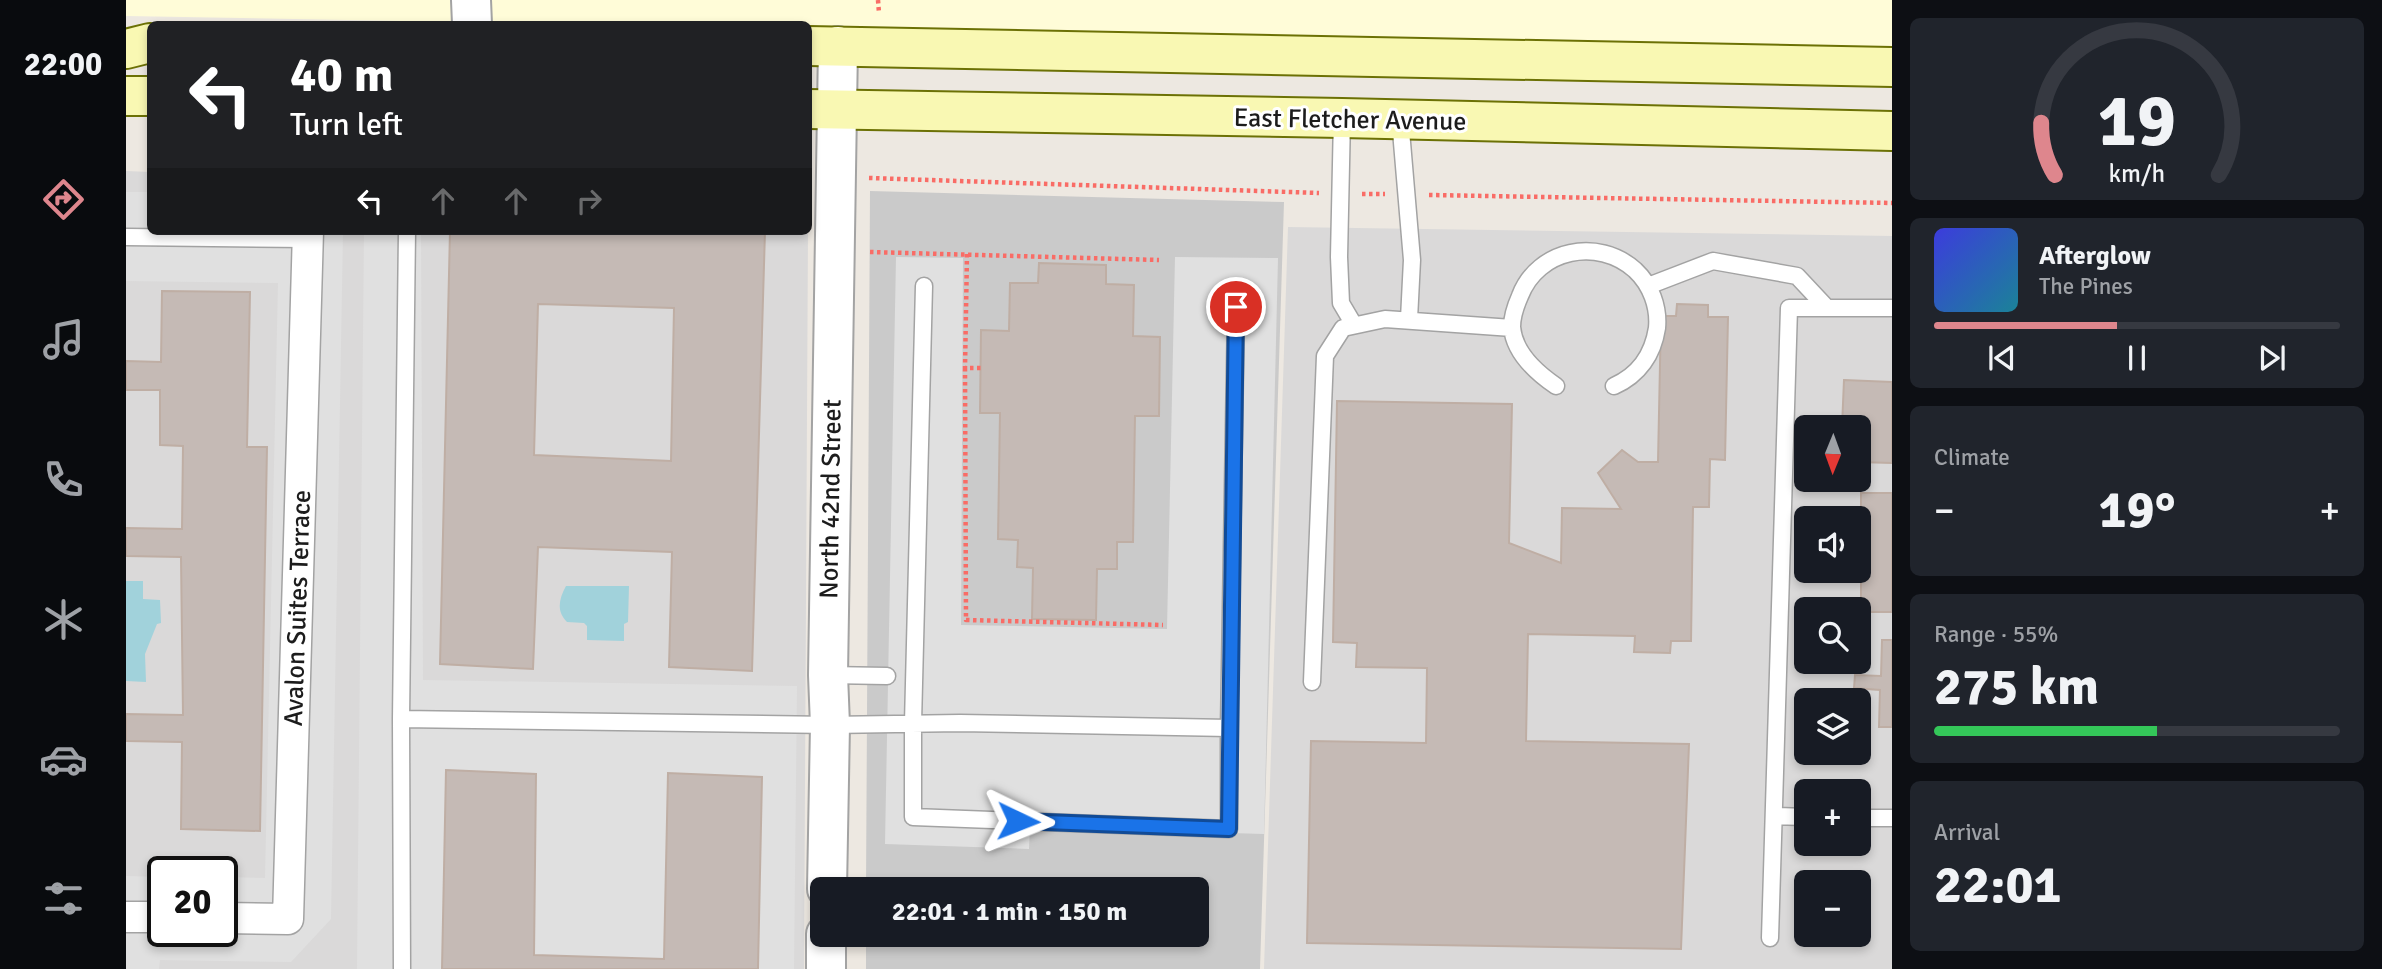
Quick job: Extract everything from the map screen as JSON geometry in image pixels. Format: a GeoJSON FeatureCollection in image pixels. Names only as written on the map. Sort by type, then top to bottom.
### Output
{"type":"FeatureCollection","features":[{"type":"Feature","properties":{"kind":"main road"},"geometry":{"type":"LineString","coordinates":[[126,30],[147,30]]}},
{"type":"Feature","properties":{"kind":"main road"},"geometry":{"type":"LineString","coordinates":[[126,49],[147,44]]}},
{"type":"Feature","properties":{"kind":"main road"},"geometry":{"type":"LineString","coordinates":[[823,46],[1892,67]]}},
{"type":"Feature","properties":{"kind":"main road"},"geometry":{"type":"LineString","coordinates":[[126,96],[147,96]]}},
{"type":"Feature","properties":{"kind":"main road","name":"East Fletcher Avenue"},"geometry":{"type":"LineString","coordinates":[[822,109],[1892,131]]}},
{"type":"Feature","properties":{"kind":"street"},"geometry":{"type":"LineString","coordinates":[[471,0],[472,21]]}},
{"type":"Feature","properties":{"kind":"street","name":"North 42nd Street"},"geometry":{"type":"LineString","coordinates":[[823,46],[830,724],[827,877]]}},
{"type":"Feature","properties":{"kind":"street","name":"Avalon Suites Terrace"},"geometry":{"type":"LineString","coordinates":[[238,918],[288,919],[308,235]]}},
{"type":"Feature","properties":{"kind":"street"},"geometry":{"type":"LineString","coordinates":[[126,917],[147,917]]}},
{"type":"Feature","properties":{"kind":"street"},"geometry":{"type":"LineString","coordinates":[[826,947],[826,969]]}},
{"type":"Feature","properties":{"kind":"lane"},"geometry":{"type":"LineString","coordinates":[[1342,118],[1341,303],[1354,325]]}},
{"type":"Feature","properties":{"kind":"lane"},"geometry":{"type":"LineString","coordinates":[[1400,119],[1412,260],[1409,319]]}},
{"type":"Feature","properties":{"kind":"lane"},"geometry":{"type":"LineString","coordinates":[[126,237],[308,235]]}},
{"type":"Feature","properties":{"kind":"lane"},"geometry":{"type":"LineString","coordinates":[[402,969],[401,719],[407,235]]}},
{"type":"Feature","properties":{"kind":"lane"},"geometry":{"type":"LineString","coordinates":[[1556,386],[1536,372],[1521,353],[1512,328],[1524,285],[1539,267],[1558,256],[1581,250],[1603,252],[1625,261],[1642,276],[1654,297],[1658,319],[1655,343],[1644,364],[1626,381],[1614,386]]}},
{"type":"Feature","properties":{"kind":"lane"},"geometry":{"type":"LineString","coordinates":[[1648,286],[1713,261],[1797,276],[1827,308]]}},
{"type":"Feature","properties":{"kind":"lane"},"geometry":{"type":"LineString","coordinates":[[924,286],[913,817],[1229,829],[1236,307]]}},
{"type":"Feature","properties":{"kind":"lane"},"geometry":{"type":"LineString","coordinates":[[1770,938],[1790,308],[1892,308]]}},
{"type":"Feature","properties":{"kind":"lane"},"geometry":{"type":"LineString","coordinates":[[1312,682],[1325,356],[1343,328],[1385,318],[1512,328]]}},
{"type":"Feature","properties":{"kind":"lane"},"geometry":{"type":"LineString","coordinates":[[828,675],[887,676]]}},
{"type":"Feature","properties":{"kind":"lane"},"geometry":{"type":"LineString","coordinates":[[401,719],[1229,728]]}},
{"type":"Feature","properties":{"kind":"lane"},"geometry":{"type":"LineString","coordinates":[[1774,816],[1794,817]]}},
{"type":"Feature","properties":{"kind":"lane"},"geometry":{"type":"LineString","coordinates":[[1871,818],[1892,818]]}},
{"type":"Feature","properties":{"kind":"path"},"geometry":{"type":"LineString","coordinates":[[878,0],[879,13]]}},
{"type":"Feature","properties":{"kind":"path"},"geometry":{"type":"LineString","coordinates":[[864,178],[1340,194],[1892,203]]}},
{"type":"Feature","properties":{"kind":"path"},"geometry":{"type":"LineString","coordinates":[[863,251],[1160,260]]}},
{"type":"Feature","properties":{"kind":"path"},"geometry":{"type":"LineString","coordinates":[[967,254],[964,339],[966,620],[1163,625]]}},
{"type":"Feature","properties":{"kind":"path"},"geometry":{"type":"LineString","coordinates":[[965,368],[981,368]]}},
{"type":"Feature","properties":{"kind":"shaded area"},"geometry":{"type":"Polygon","coordinates":[[[126,0],[1892,0],[1892,50],[812,29],[812,21],[402,21],[126,16],[126,0]]]}},
{"type":"Feature","properties":{"kind":"shaded area"},"geometry":{"type":"Polygon","coordinates":[[[126,171],[147,172],[147,235],[808,235],[804,969],[126,969],[126,171]]]}},
{"type":"Feature","properties":{"kind":"shaded area"},"geometry":{"type":"Polygon","coordinates":[[[870,191],[1284,202],[1260,969],[866,969],[866,947],[1209,947],[1209,877],[866,877],[870,191]]]}},
{"type":"Feature","properties":{"kind":"shaded area"},"geometry":{"type":"Polygon","coordinates":[[[126,192],[147,192],[147,235],[343,235],[331,919],[291,962],[160,960],[159,969],[126,969],[126,876],[147,877],[147,947],[238,947],[238,877],[265,878],[278,283],[126,281],[126,192]]]}},
{"type":"Feature","properties":{"kind":"shaded area"},"geometry":{"type":"Polygon","coordinates":[[[1288,227],[1892,236],[1892,969],[1264,969],[1288,227]]]}},
{"type":"Feature","properties":{"kind":"shaded area"},"geometry":{"type":"Polygon","coordinates":[[[364,235],[421,235],[423,680],[797,686],[794,969],[357,969],[364,235]]]}},
{"type":"Feature","properties":{"kind":"shaded area"},"geometry":{"type":"Polygon","coordinates":[[[896,257],[963,258],[961,625],[1167,629],[1175,257],[1278,258],[1264,834],[1030,827],[1029,849],[885,844],[896,257]]]}},
{"type":"Feature","properties":{"kind":"water"},"geometry":{"type":"Polygon","coordinates":[[[126,581],[143,581],[143,599],[160,600],[161,623],[157,624],[145,654],[146,682],[126,681],[126,581]]]}},
{"type":"Feature","properties":{"kind":"water"},"geometry":{"type":"Polygon","coordinates":[[[566,586],[629,586],[628,622],[624,624],[624,641],[587,640],[587,626],[584,623],[567,622],[561,614],[560,605],[566,586]]]}},
{"type":"Feature","properties":{"kind":"building"},"geometry":{"type":"Polygon","coordinates":[[[450,235],[765,235],[752,671],[669,667],[672,552],[538,547],[533,669],[440,664],[450,235]],[[538,304],[534,455],[671,461],[674,308],[538,304]]]}},
{"type":"Feature","properties":{"kind":"building"},"geometry":{"type":"Polygon","coordinates":[[[1039,263],[1106,265],[1106,284],[1134,285],[1133,336],[1160,337],[1159,416],[1135,416],[1133,542],[1117,542],[1117,569],[1097,569],[1096,620],[1032,619],[1033,568],[1017,567],[1018,540],[998,539],[1000,413],[980,413],[981,330],[1009,331],[1010,283],[1038,283],[1039,263]]]}},
{"type":"Feature","properties":{"kind":"building"},"geometry":{"type":"Polygon","coordinates":[[[162,291],[250,292],[247,447],[267,447],[260,831],[181,829],[182,742],[126,741],[126,714],[183,715],[181,557],[126,556],[126,528],[182,529],[183,446],[160,445],[160,390],[126,390],[126,361],[161,362],[162,291]]]}},
{"type":"Feature","properties":{"kind":"building"},"geometry":{"type":"Polygon","coordinates":[[[1677,304],[1708,305],[1708,317],[1728,317],[1725,460],[1710,459],[1709,507],[1693,507],[1691,641],[1671,641],[1670,653],[1634,652],[1635,636],[1528,634],[1526,741],[1689,744],[1681,949],[1307,943],[1311,741],[1426,743],[1427,668],[1356,667],[1357,643],[1333,642],[1337,401],[1512,404],[1509,543],[1561,563],[1562,508],[1621,509],[1598,473],[1622,450],[1638,462],[1658,462],[1661,316],[1676,316],[1677,304]]]}},
{"type":"Feature","properties":{"kind":"building"},"geometry":{"type":"Polygon","coordinates":[[[1844,380],[1892,382],[1892,463],[1871,462],[1871,415],[1843,415],[1844,380]]]}},
{"type":"Feature","properties":{"kind":"building"},"geometry":{"type":"Polygon","coordinates":[[[1861,493],[1892,493],[1892,612],[1871,612],[1871,597],[1861,597],[1861,583],[1871,583],[1871,506],[1861,506],[1861,493]]]}},
{"type":"Feature","properties":{"kind":"building"},"geometry":{"type":"Polygon","coordinates":[[[1882,640],[1892,640],[1892,727],[1879,727],[1880,690],[1854,688],[1855,675],[1881,676],[1882,640]]]}},
{"type":"Feature","properties":{"kind":"building"},"geometry":{"type":"Polygon","coordinates":[[[446,770],[536,774],[534,955],[664,959],[668,773],[762,777],[758,969],[442,969],[446,770]]]}},
{"type":"Feature","properties":{"kind":"route"},"geometry":{"type":"LineString","coordinates":[[1018,821],[1229,829],[1236,307]]}}]}
